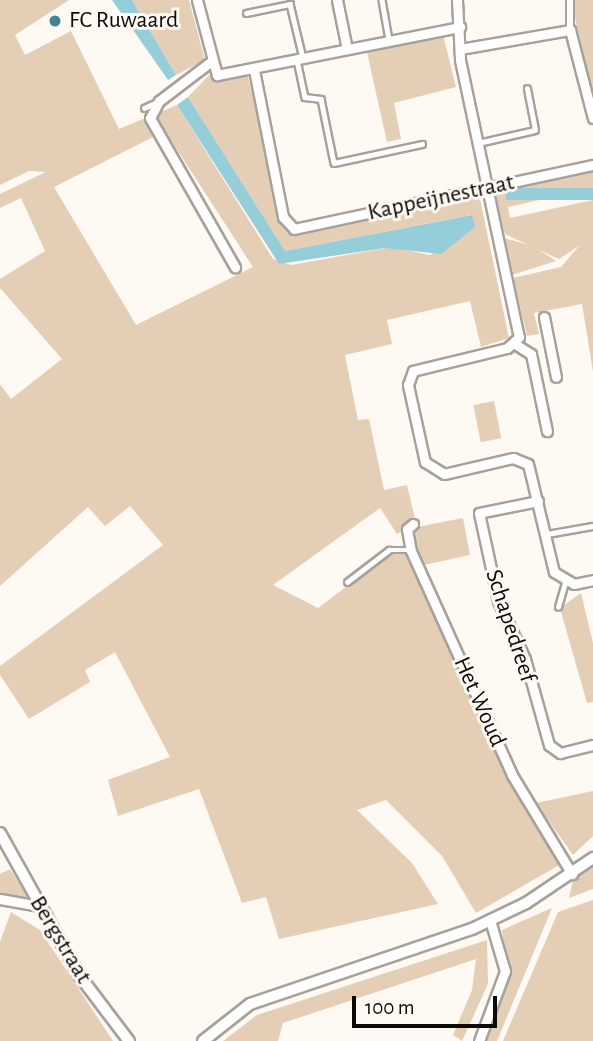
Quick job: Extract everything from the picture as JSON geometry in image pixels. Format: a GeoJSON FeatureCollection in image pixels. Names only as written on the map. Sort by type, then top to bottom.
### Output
{"type":"FeatureCollection","features":[{"type":"Feature","properties":{"kind":"street"},"geometry":{"type":"LineString","coordinates":[[197,0],[209,64],[217,75],[254,70],[460,27]]}},
{"type":"Feature","properties":{"kind":"street"},"geometry":{"type":"LineString","coordinates":[[337,0],[347,49]]}},
{"type":"Feature","properties":{"kind":"street"},"geometry":{"type":"LineString","coordinates":[[457,0],[460,49],[477,143],[519,330],[515,344]]}},
{"type":"Feature","properties":{"kind":"street"},"geometry":{"type":"LineString","coordinates":[[570,0],[570,30],[593,118]]}},
{"type":"Feature","properties":{"kind":"street"},"geometry":{"type":"LineString","coordinates":[[460,49],[570,30]]}},
{"type":"Feature","properties":{"kind":"street"},"geometry":{"type":"LineString","coordinates":[[209,64],[159,101],[150,118],[235,267]]}},
{"type":"Feature","properties":{"kind":"street","name":"Kappeijnestraat"},"geometry":{"type":"LineString","coordinates":[[254,70],[288,226],[300,229],[593,165]]}},
{"type":"Feature","properties":{"kind":"street"},"geometry":{"type":"LineString","coordinates":[[544,317],[556,377]]}},
{"type":"Feature","properties":{"kind":"street"},"geometry":{"type":"LineString","coordinates":[[550,347],[528,351],[515,344],[419,369],[408,384],[429,469],[444,474],[518,459],[532,470],[554,572],[565,582],[593,580]]}},
{"type":"Feature","properties":{"kind":"street"},"geometry":{"type":"LineString","coordinates":[[528,351],[547,431]]}},
{"type":"Feature","properties":{"kind":"street","name":"Schapedreef"},"geometry":{"type":"LineString","coordinates":[[538,501],[480,513],[498,601],[525,659],[549,745],[560,752],[593,745]]}},
{"type":"Feature","properties":{"kind":"street","name":"Het Woud"},"geometry":{"type":"LineString","coordinates":[[413,524],[407,529],[411,551],[512,775],[572,874]]}},
{"type":"Feature","properties":{"kind":"street","name":"Bergstraat"},"geometry":{"type":"LineString","coordinates":[[0,833],[39,906],[129,1041]]}},
{"type":"Feature","properties":{"kind":"street"},"geometry":{"type":"LineString","coordinates":[[202,1041],[250,1004],[403,957],[490,920],[572,874],[593,858]]}},
{"type":"Feature","properties":{"kind":"street"},"geometry":{"type":"LineString","coordinates":[[0,899],[39,906]]}},
{"type":"Feature","properties":{"kind":"street"},"geometry":{"type":"LineString","coordinates":[[479,1041],[505,971],[490,920]]}},
{"type":"Feature","properties":{"kind":"lane"},"geometry":{"type":"LineString","coordinates":[[382,0],[389,40]]}},
{"type":"Feature","properties":{"kind":"lane"},"geometry":{"type":"LineString","coordinates":[[246,13],[290,4],[305,97],[321,99],[334,163],[422,144]]}},
{"type":"Feature","properties":{"kind":"lane"},"geometry":{"type":"LineString","coordinates":[[477,143],[535,130],[527,89]]}},
{"type":"Feature","properties":{"kind":"lane"},"geometry":{"type":"LineString","coordinates":[[144,108],[159,101]]}},
{"type":"Feature","properties":{"kind":"lane"},"geometry":{"type":"LineString","coordinates":[[547,534],[593,526]]}},
{"type":"Feature","properties":{"kind":"lane"},"geometry":{"type":"LineString","coordinates":[[347,582],[389,550],[411,551]]}},
{"type":"Feature","properties":{"kind":"lane"},"geometry":{"type":"LineString","coordinates":[[558,607],[565,582]]}},
{"type":"Feature","properties":{"kind":"shaded area"},"geometry":{"type":"Polygon","coordinates":[[[0,0],[69,0],[15,35],[25,55],[71,31],[119,129],[177,105],[273,259],[291,265],[391,247],[430,255],[475,227],[471,215],[285,251],[188,97],[211,73],[217,79],[247,73],[285,230],[471,195],[480,199],[509,338],[481,347],[470,301],[387,320],[392,344],[345,355],[358,420],[369,419],[384,490],[407,485],[417,527],[463,518],[470,555],[424,565],[407,528],[397,534],[380,508],[273,585],[318,608],[391,553],[405,554],[515,787],[563,863],[476,913],[442,856],[386,800],[357,810],[412,863],[438,904],[279,939],[266,897],[242,903],[199,789],[118,816],[108,780],[170,757],[115,652],[85,670],[90,682],[29,719],[0,675],[0,666],[163,545],[130,506],[105,526],[88,507],[0,586],[0,384],[11,399],[62,359],[0,288],[0,279],[45,251],[21,198],[0,208],[0,194],[46,172],[29,171],[0,185],[0,0]],[[165,131],[54,187],[136,325],[253,267],[165,131]]]}},
{"type":"Feature","properties":{"kind":"shaded area"},"geometry":{"type":"Polygon","coordinates":[[[132,0],[189,0],[205,60],[176,75],[132,0]]]}},
{"type":"Feature","properties":{"kind":"shaded area"},"geometry":{"type":"Polygon","coordinates":[[[572,0],[593,0],[593,101],[577,27],[572,0]]]}},
{"type":"Feature","properties":{"kind":"shaded area"},"geometry":{"type":"Polygon","coordinates":[[[442,31],[456,87],[394,103],[401,139],[387,142],[366,48],[442,31]]]}},
{"type":"Feature","properties":{"kind":"shaded area"},"geometry":{"type":"Polygon","coordinates":[[[593,168],[593,188],[508,207],[510,218],[593,200],[593,372],[582,304],[534,313],[539,334],[527,336],[513,278],[561,267],[579,246],[559,259],[505,234],[492,190],[593,168]]]}},
{"type":"Feature","properties":{"kind":"shaded area"},"geometry":{"type":"Polygon","coordinates":[[[504,238],[533,246],[556,261],[512,275],[504,238]]]}},
{"type":"Feature","properties":{"kind":"shaded area"},"geometry":{"type":"Polygon","coordinates":[[[494,401],[501,438],[481,442],[473,405],[494,401]]]}},
{"type":"Feature","properties":{"kind":"shaded area"},"geometry":{"type":"Polygon","coordinates":[[[581,593],[593,643],[593,702],[587,703],[560,608],[581,593]]]}},
{"type":"Feature","properties":{"kind":"shaded area"},"geometry":{"type":"Polygon","coordinates":[[[593,791],[593,836],[573,855],[536,803],[593,791]]]}},
{"type":"Feature","properties":{"kind":"shaded area"},"geometry":{"type":"Polygon","coordinates":[[[593,865],[593,889],[569,898],[573,880],[593,865]]]}},
{"type":"Feature","properties":{"kind":"shaded area"},"geometry":{"type":"Polygon","coordinates":[[[10,869],[27,896],[17,901],[0,894],[0,874],[10,869]]]}},
{"type":"Feature","properties":{"kind":"shaded area"},"geometry":{"type":"Polygon","coordinates":[[[593,900],[593,1041],[503,1041],[558,912],[593,900]]]}},
{"type":"Feature","properties":{"kind":"shaded area"},"geometry":{"type":"Polygon","coordinates":[[[552,908],[497,1041],[485,1041],[509,980],[502,930],[552,908]]]}},
{"type":"Feature","properties":{"kind":"shaded area"},"geometry":{"type":"Polygon","coordinates":[[[11,912],[40,930],[113,1041],[0,1041],[0,942],[11,912]]]}},
{"type":"Feature","properties":{"kind":"shaded area"},"geometry":{"type":"Polygon","coordinates":[[[487,940],[488,984],[462,1041],[453,1035],[472,990],[476,959],[283,1023],[278,1041],[223,1041],[257,1015],[487,940]]]}},
{"type":"Feature","properties":{"kind":"water"},"geometry":{"type":"Polygon","coordinates":[[[112,0],[132,0],[176,75],[168,80],[112,0]]]}},
{"type":"Feature","properties":{"kind":"water"},"geometry":{"type":"Polygon","coordinates":[[[188,97],[285,251],[472,215],[475,227],[441,254],[385,248],[279,264],[177,105],[188,97]]]}},
{"type":"Feature","properties":{"kind":"water"},"geometry":{"type":"Polygon","coordinates":[[[506,188],[593,188],[593,200],[506,200],[506,188]]]}},
{"type":"Feature","properties":{"kind":"place","name":"FC Ruwaard"},"geometry":{"type":"Point","coordinates":[55,21]}}]}
